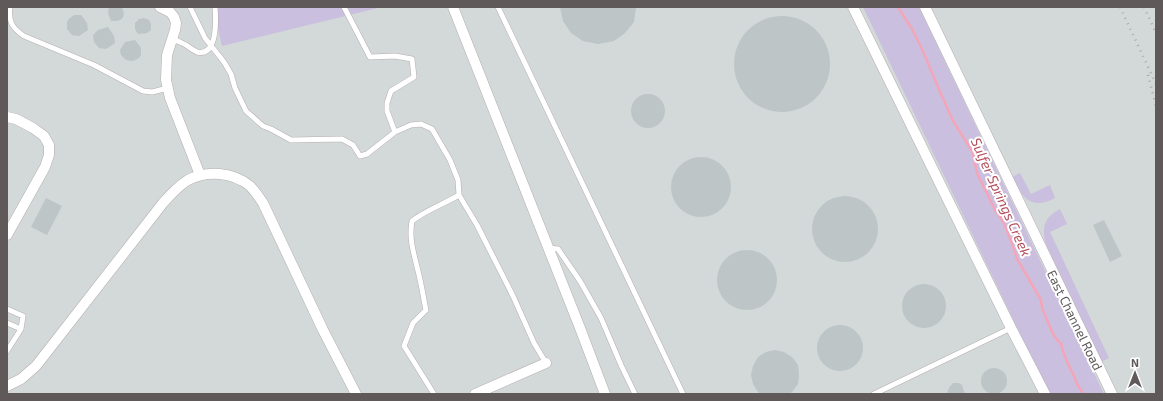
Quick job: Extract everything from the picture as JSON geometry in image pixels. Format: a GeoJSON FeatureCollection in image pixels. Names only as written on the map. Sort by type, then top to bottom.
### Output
{"type":"FeatureCollection","features":[{"type":"Feature","properties":{"kind":"street"},"geometry":{"type":"LineString","coordinates":[[160,7],[170,12],[176,23],[167,55],[166,80],[170,98],[200,175]]}},
{"type":"Feature","properties":{"kind":"street"},"geometry":{"type":"LineString","coordinates":[[453,7],[549,248],[605,394]]}},
{"type":"Feature","properties":{"kind":"street"},"geometry":{"type":"LineString","coordinates":[[853,7],[1044,394]]}},
{"type":"Feature","properties":{"kind":"street","name":"East Channel Road"},"geometry":{"type":"LineString","coordinates":[[925,7],[1112,394]]}},
{"type":"Feature","properties":{"kind":"street"},"geometry":{"type":"LineString","coordinates":[[7,117],[16,119],[33,128],[44,136],[49,145],[49,155],[44,167],[7,235]]}},
{"type":"Feature","properties":{"kind":"street"},"geometry":{"type":"LineString","coordinates":[[7,386],[21,379],[36,366],[175,189],[188,180],[200,175],[212,173],[225,174],[237,178],[249,185],[257,193],[323,330],[356,394]]}},
{"type":"Feature","properties":{"kind":"street"},"geometry":{"type":"LineString","coordinates":[[477,394],[546,363]]}},
{"type":"Feature","properties":{"kind":"lane"},"geometry":{"type":"LineString","coordinates":[[10,7],[9,18],[12,25],[24,36],[94,65],[143,91],[152,92],[168,88]]}},
{"type":"Feature","properties":{"kind":"lane"},"geometry":{"type":"LineString","coordinates":[[190,7],[205,38],[224,62],[246,111],[262,126],[271,129],[291,140],[342,139],[354,145],[360,156],[367,154],[395,132],[411,125],[421,124],[432,129],[450,160],[458,180],[459,195],[477,226],[513,296],[534,344],[546,363]]}},
{"type":"Feature","properties":{"kind":"lane"},"geometry":{"type":"LineString","coordinates":[[172,38],[196,51],[206,51],[211,46],[214,37],[215,7]]}},
{"type":"Feature","properties":{"kind":"lane"},"geometry":{"type":"LineString","coordinates":[[344,7],[370,56],[395,56],[412,59],[414,76],[392,91],[387,102],[387,111],[395,132]]}},
{"type":"Feature","properties":{"kind":"lane"},"geometry":{"type":"LineString","coordinates":[[498,7],[683,394]]}},
{"type":"Feature","properties":{"kind":"lane"},"geometry":{"type":"LineString","coordinates":[[434,394],[404,346],[413,323],[426,310],[418,267],[411,245],[410,231],[412,221],[422,213],[459,195]]}},
{"type":"Feature","properties":{"kind":"lane"},"geometry":{"type":"LineString","coordinates":[[549,248],[558,249],[580,281],[601,318],[635,394]]}},
{"type":"Feature","properties":{"kind":"lane"},"geometry":{"type":"LineString","coordinates":[[7,309],[23,316],[21,329],[8,349]]}},
{"type":"Feature","properties":{"kind":"lane"},"geometry":{"type":"LineString","coordinates":[[7,323],[21,329]]}},
{"type":"Feature","properties":{"kind":"lane"},"geometry":{"type":"LineString","coordinates":[[874,394],[1011,328]]}},
{"type":"Feature","properties":{"kind":"shaded area"},"geometry":{"type":"Polygon","coordinates":[[[7,7],[873,7],[1061,394],[7,394],[7,7]]]}},
{"type":"Feature","properties":{"kind":"shaded area"},"geometry":{"type":"Polygon","coordinates":[[[213,7],[382,7],[222,46],[213,7]]]}},
{"type":"Feature","properties":{"kind":"shaded area"},"geometry":{"type":"Polygon","coordinates":[[[863,7],[919,7],[1104,394],[1049,394],[863,7]]]}},
{"type":"Feature","properties":{"kind":"shaded area"},"geometry":{"type":"Polygon","coordinates":[[[890,7],[1156,7],[1156,394],[1075,394],[890,7]]]}},
{"type":"Feature","properties":{"kind":"shaded area"},"geometry":{"type":"Polygon","coordinates":[[[1020,173],[1031,194],[1050,185],[1055,198],[1047,202],[1040,203],[1028,200],[1020,191],[1012,177],[1020,173]]]}},
{"type":"Feature","properties":{"kind":"shaded area"},"geometry":{"type":"Polygon","coordinates":[[[1060,209],[1067,224],[1050,232],[1109,358],[1101,362],[1045,242],[1044,226],[1048,218],[1060,209]]]}},
{"type":"Feature","properties":{"kind":"building"},"geometry":{"type":"Polygon","coordinates":[[[109,7],[122,7],[124,14],[122,19],[111,21],[108,13],[109,7]]]}},
{"type":"Feature","properties":{"kind":"building"},"geometry":{"type":"Polygon","coordinates":[[[560,7],[636,7],[634,22],[625,33],[614,41],[598,44],[583,41],[571,33],[563,21],[560,7]]]}},
{"type":"Feature","properties":{"kind":"building"},"geometry":{"type":"Polygon","coordinates":[[[74,15],[81,15],[87,23],[88,30],[79,36],[72,35],[67,29],[67,22],[74,15]]]}},
{"type":"Feature","properties":{"kind":"building"},"geometry":{"type":"Polygon","coordinates":[[[782,16],[800,20],[809,24],[816,30],[822,37],[826,46],[830,64],[826,82],[822,91],[816,98],[809,104],[800,108],[782,112],[764,108],[755,104],[748,98],[742,91],[738,82],[734,64],[738,46],[742,37],[748,30],[755,24],[764,20],[782,16]]]}},
{"type":"Feature","properties":{"kind":"building"},"geometry":{"type":"Polygon","coordinates":[[[144,18],[149,20],[151,30],[147,33],[138,34],[135,29],[135,23],[139,19],[144,18]]]}},
{"type":"Feature","properties":{"kind":"building"},"geometry":{"type":"Polygon","coordinates":[[[108,27],[114,36],[115,43],[106,49],[99,48],[94,42],[93,35],[98,30],[108,27]]]}},
{"type":"Feature","properties":{"kind":"building"},"geometry":{"type":"Polygon","coordinates":[[[135,40],[141,48],[141,55],[133,61],[126,60],[121,55],[120,50],[125,42],[135,40]]]}},
{"type":"Feature","properties":{"kind":"building"},"geometry":{"type":"Polygon","coordinates":[[[648,94],[660,99],[665,111],[660,123],[648,128],[636,123],[631,111],[636,99],[648,94]]]}},
{"type":"Feature","properties":{"kind":"building"},"geometry":{"type":"Polygon","coordinates":[[[695,157],[707,157],[718,162],[726,170],[731,181],[729,199],[718,212],[707,217],[695,217],[684,212],[676,204],[671,193],[671,181],[676,170],[684,162],[695,157]]]}},
{"type":"Feature","properties":{"kind":"building"},"geometry":{"type":"Polygon","coordinates":[[[845,196],[858,199],[868,206],[875,216],[878,229],[875,242],[868,252],[858,259],[845,262],[832,259],[822,252],[815,242],[812,229],[815,216],[822,206],[832,199],[845,196]]]}},
{"type":"Feature","properties":{"kind":"building"},"geometry":{"type":"Polygon","coordinates":[[[46,198],[62,206],[47,235],[31,227],[46,198]]]}},
{"type":"Feature","properties":{"kind":"building"},"geometry":{"type":"Polygon","coordinates":[[[1104,220],[1122,256],[1110,262],[1093,225],[1104,220]]]}},
{"type":"Feature","properties":{"kind":"building"},"geometry":{"type":"Polygon","coordinates":[[[741,250],[753,250],[764,255],[772,263],[777,274],[775,292],[764,305],[753,310],[741,310],[730,305],[722,297],[717,286],[717,274],[722,263],[730,255],[741,250]]]}},
{"type":"Feature","properties":{"kind":"building"},"geometry":{"type":"Polygon","coordinates":[[[920,284],[928,284],[940,290],[946,302],[946,310],[940,322],[928,328],[920,328],[908,322],[902,310],[902,302],[908,290],[920,284]]]}},
{"type":"Feature","properties":{"kind":"building"},"geometry":{"type":"Polygon","coordinates":[[[835,325],[845,325],[853,329],[859,335],[863,343],[863,353],[859,361],[853,367],[845,371],[835,371],[827,367],[821,361],[817,353],[817,343],[821,335],[827,329],[835,325]]]}},
{"type":"Feature","properties":{"kind":"building"},"geometry":{"type":"Polygon","coordinates":[[[775,350],[784,352],[792,357],[798,365],[798,384],[789,394],[761,394],[753,384],[751,375],[753,366],[758,357],[766,352],[775,350]]]}},
{"type":"Feature","properties":{"kind":"building"},"geometry":{"type":"Polygon","coordinates":[[[994,368],[1003,372],[1007,381],[1003,390],[994,394],[985,390],[981,381],[985,372],[994,368]]]}},
{"type":"Feature","properties":{"kind":"building"},"geometry":{"type":"Polygon","coordinates":[[[953,383],[959,383],[962,385],[965,394],[947,394],[953,383]]]}},
{"type":"Feature","properties":{"kind":"waterway","name":"Sulfer Springs Creek"},"geometry":{"type":"LineString","coordinates":[[898,7],[912,29],[922,49],[953,121],[972,151],[977,173],[995,210],[1004,223],[1017,259],[1041,300],[1042,308],[1053,334],[1061,343],[1063,352],[1078,387],[1084,394]]}},
{"type":"Feature","properties":{"kind":"railway"},"geometry":{"type":"LineString","coordinates":[[1120,7],[1156,84]]}},
{"type":"Feature","properties":{"kind":"railway"},"geometry":{"type":"LineString","coordinates":[[1144,7],[1156,33]]}},
{"type":"Feature","properties":{"kind":"railway"},"geometry":{"type":"LineString","coordinates":[[1148,75],[1156,106]]}}]}
